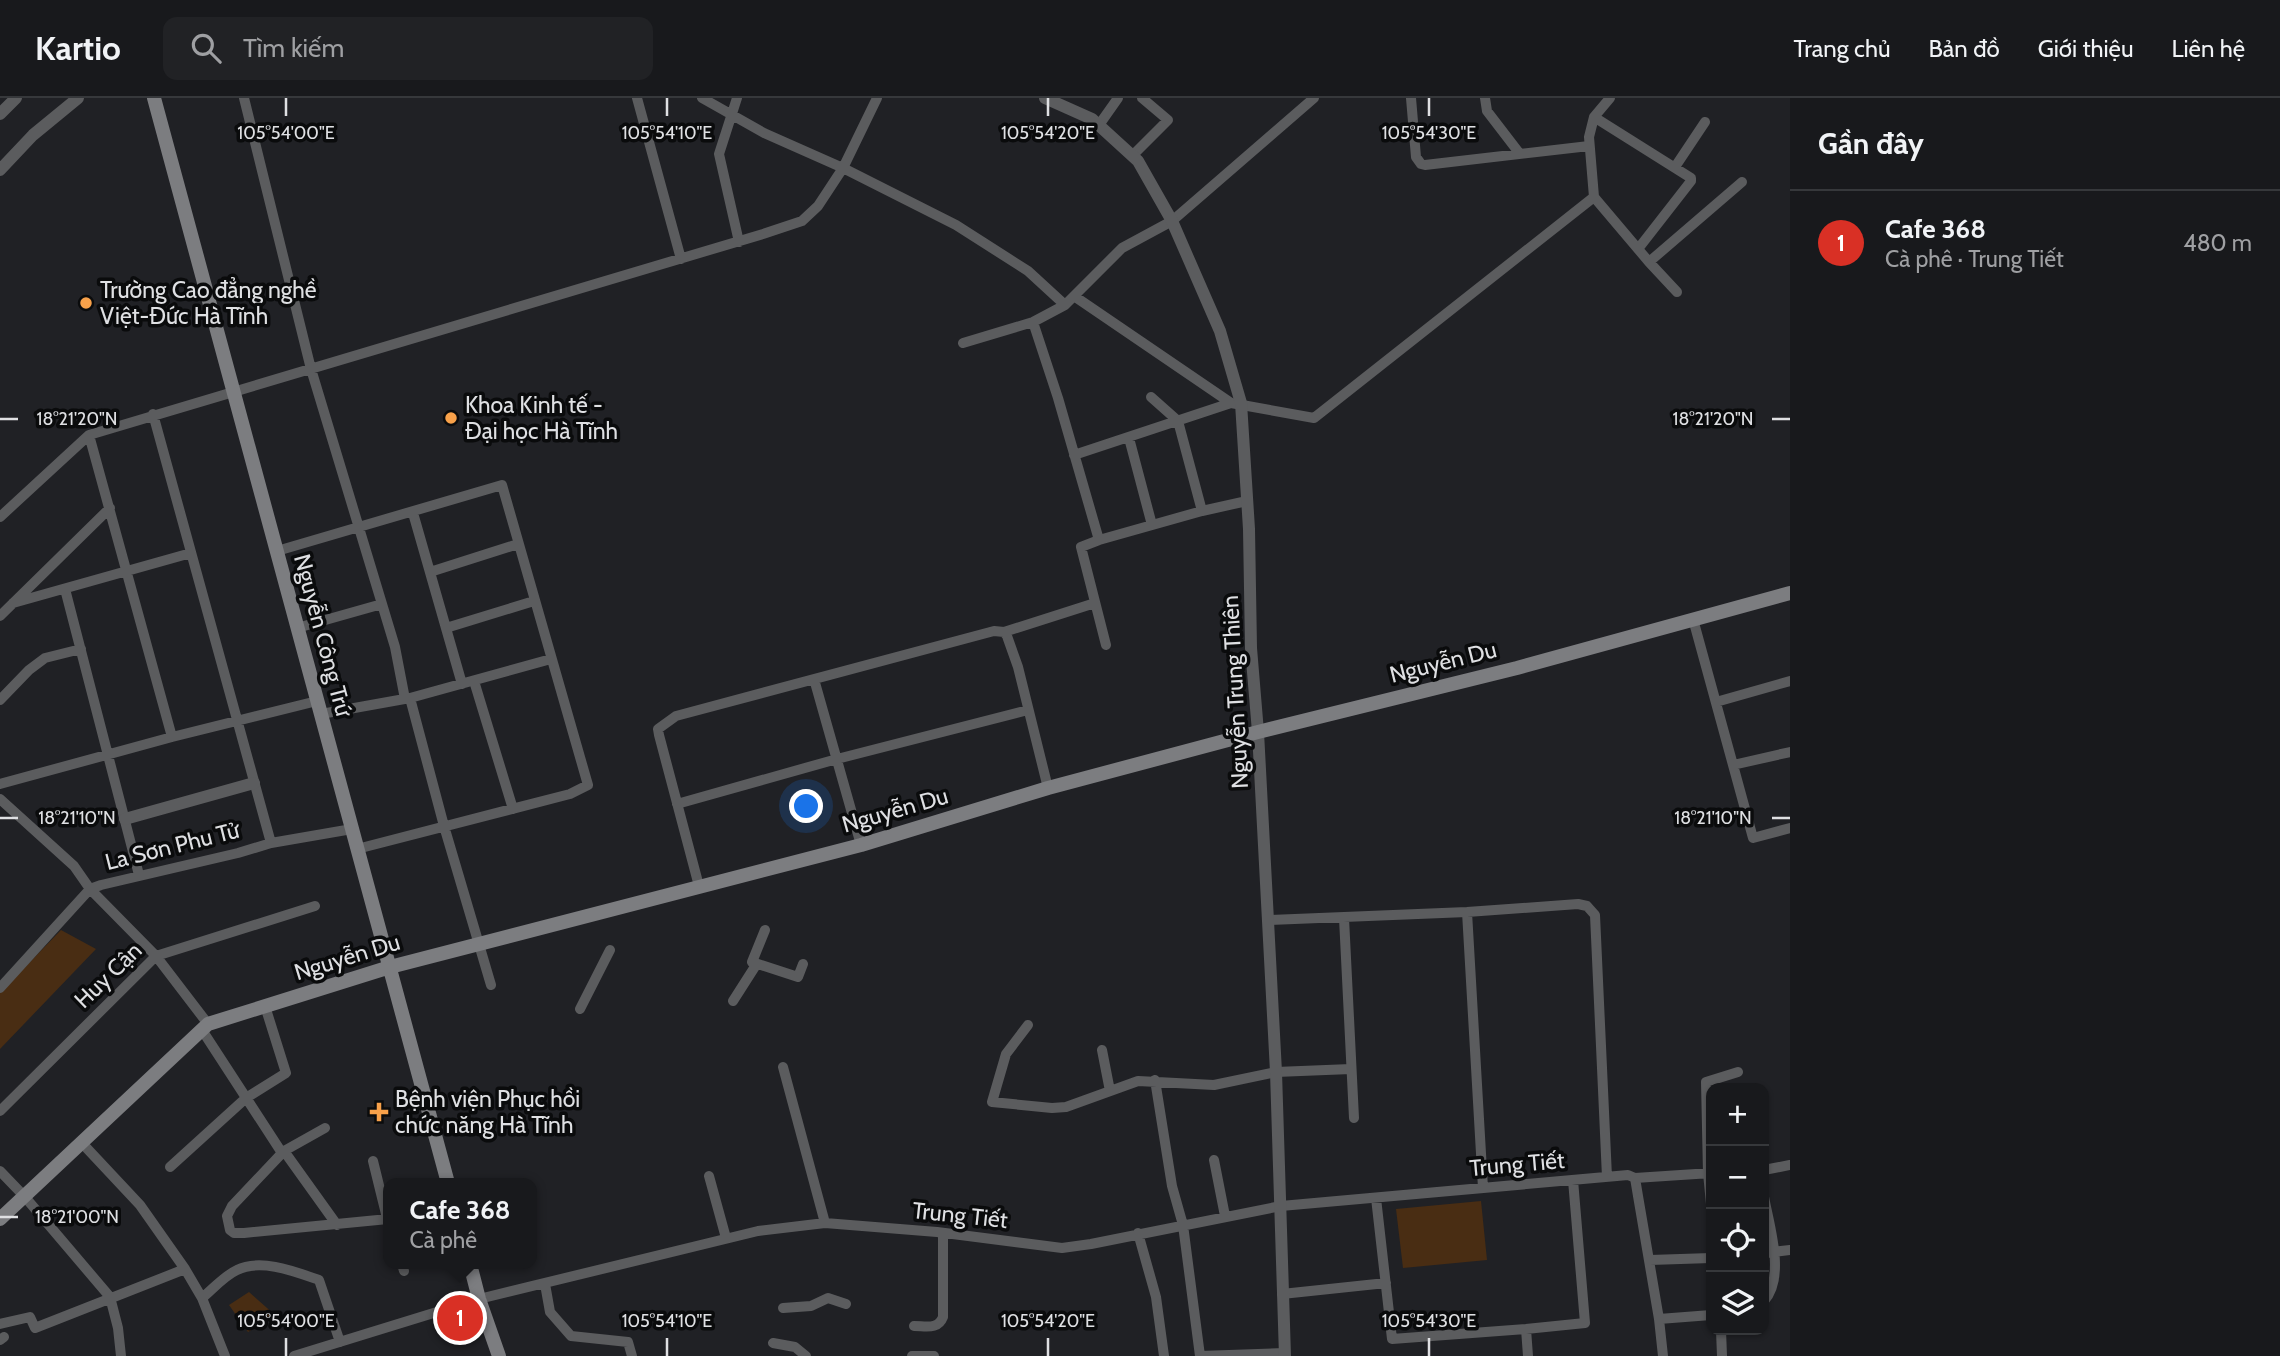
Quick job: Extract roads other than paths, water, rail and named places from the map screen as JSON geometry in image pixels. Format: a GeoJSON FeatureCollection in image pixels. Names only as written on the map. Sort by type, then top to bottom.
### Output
{"type":"FeatureCollection","features":[{"type":"Feature","properties":{"kind":"main road","name":"Nguyễn Công Trứ"},"geometry":{"type":"LineString","coordinates":[[154,98],[447,1178]]}},
{"type":"Feature","properties":{"kind":"main road","name":"Nguyễn Du"},"geometry":{"type":"LineString","coordinates":[[0,1219],[205,1027],[265,1006],[390,967],[861,845],[1048,788],[1517,667],[1790,593]]}},
{"type":"Feature","properties":{"kind":"main road"},"geometry":{"type":"LineString","coordinates":[[471,1269],[499,1356]]}},
{"type":"Feature","properties":{"kind":"street"},"geometry":{"type":"LineString","coordinates":[[0,114],[16,98]]}},
{"type":"Feature","properties":{"kind":"street"},"geometry":{"type":"LineString","coordinates":[[0,170],[33,135],[78,98]]}},
{"type":"Feature","properties":{"kind":"street"},"geometry":{"type":"LineString","coordinates":[[244,98],[311,369],[360,527],[395,647],[407,699],[491,985]]}},
{"type":"Feature","properties":{"kind":"street"},"geometry":{"type":"LineString","coordinates":[[637,98],[681,259]]}},
{"type":"Feature","properties":{"kind":"street"},"geometry":{"type":"LineString","coordinates":[[702,98],[764,133],[843,168],[956,225],[1028,271],[1065,305]]}},
{"type":"Feature","properties":{"kind":"street"},"geometry":{"type":"LineString","coordinates":[[737,98],[719,154],[739,242]]}},
{"type":"Feature","properties":{"kind":"street"},"geometry":{"type":"LineString","coordinates":[[0,517],[89,435],[802,221],[810,215],[843,168],[877,98]]}},
{"type":"Feature","properties":{"kind":"street","name":"Nguyễn Trung Thiên"},"geometry":{"type":"LineString","coordinates":[[1045,98],[1092,119],[1138,161],[1172,220],[1224,343],[1236,403],[1247,501],[1251,648],[1276,1072],[1285,1355]]}},
{"type":"Feature","properties":{"kind":"street"},"geometry":{"type":"LineString","coordinates":[[1099,125],[1118,98]]}},
{"type":"Feature","properties":{"kind":"street"},"geometry":{"type":"LineString","coordinates":[[1133,155],[1168,120],[1142,98]]}},
{"type":"Feature","properties":{"kind":"street"},"geometry":{"type":"LineString","coordinates":[[963,343],[1033,322],[1065,305],[1122,248],[1172,220],[1314,98]]}},
{"type":"Feature","properties":{"kind":"street"},"geometry":{"type":"LineString","coordinates":[[1412,98],[1416,158],[1421,164],[1589,146]]}},
{"type":"Feature","properties":{"kind":"street"},"geometry":{"type":"LineString","coordinates":[[1485,98],[1487,111],[1520,154]]}},
{"type":"Feature","properties":{"kind":"street"},"geometry":{"type":"LineString","coordinates":[[1610,98],[1594,117],[1589,137],[1594,197],[1677,292]]}},
{"type":"Feature","properties":{"kind":"street"},"geometry":{"type":"LineString","coordinates":[[1594,117],[1690,176],[1691,181],[1638,249]]}},
{"type":"Feature","properties":{"kind":"street"},"geometry":{"type":"LineString","coordinates":[[1675,167],[1705,122]]}},
{"type":"Feature","properties":{"kind":"street"},"geometry":{"type":"LineString","coordinates":[[1649,262],[1742,183]]}},
{"type":"Feature","properties":{"kind":"street"},"geometry":{"type":"LineString","coordinates":[[1074,296],[1236,403],[1314,418],[1594,197]]}},
{"type":"Feature","properties":{"kind":"street"},"geometry":{"type":"LineString","coordinates":[[1033,322],[1099,540]]}},
{"type":"Feature","properties":{"kind":"street"},"geometry":{"type":"LineString","coordinates":[[1151,397],[1178,421],[1202,511]]}},
{"type":"Feature","properties":{"kind":"street"},"geometry":{"type":"LineString","coordinates":[[1074,455],[1236,403]]}},
{"type":"Feature","properties":{"kind":"street"},"geometry":{"type":"LineString","coordinates":[[153,414],[271,843]]}},
{"type":"Feature","properties":{"kind":"street"},"geometry":{"type":"LineString","coordinates":[[89,435],[172,737]]}},
{"type":"Feature","properties":{"kind":"street"},"geometry":{"type":"LineString","coordinates":[[1129,438],[1152,525]]}},
{"type":"Feature","properties":{"kind":"street"},"geometry":{"type":"LineString","coordinates":[[277,551],[502,485],[588,785],[570,794],[357,849]]}},
{"type":"Feature","properties":{"kind":"street"},"geometry":{"type":"LineString","coordinates":[[1106,645],[1081,547],[1202,511],[1247,501]]}},
{"type":"Feature","properties":{"kind":"street"},"geometry":{"type":"LineString","coordinates":[[0,616],[110,508]]}},
{"type":"Feature","properties":{"kind":"street"},"geometry":{"type":"LineString","coordinates":[[412,513],[462,684]]}},
{"type":"Feature","properties":{"kind":"street"},"geometry":{"type":"LineString","coordinates":[[430,572],[518,544]]}},
{"type":"Feature","properties":{"kind":"street"},"geometry":{"type":"LineString","coordinates":[[13,603],[191,553]]}},
{"type":"Feature","properties":{"kind":"street"},"geometry":{"type":"LineString","coordinates":[[65,589],[139,875]]}},
{"type":"Feature","properties":{"kind":"street"},"geometry":{"type":"LineString","coordinates":[[446,628],[534,601]]}},
{"type":"Feature","properties":{"kind":"street"},"geometry":{"type":"LineString","coordinates":[[699,886],[659,729],[680,714],[994,631],[1004,632],[1095,603]]}},
{"type":"Feature","properties":{"kind":"street"},"geometry":{"type":"LineString","coordinates":[[297,628],[382,604]]}},
{"type":"Feature","properties":{"kind":"street"},"geometry":{"type":"LineString","coordinates":[[1693,619],[1753,838],[1790,828]]}},
{"type":"Feature","properties":{"kind":"street"},"geometry":{"type":"LineString","coordinates":[[1004,632],[1014,657],[1048,788]]}},
{"type":"Feature","properties":{"kind":"street"},"geometry":{"type":"LineString","coordinates":[[2,692],[45,659],[81,649]]}},
{"type":"Feature","properties":{"kind":"street"},"geometry":{"type":"LineString","coordinates":[[0,784],[172,737],[238,722],[319,708],[407,699],[551,659]]}},
{"type":"Feature","properties":{"kind":"street"},"geometry":{"type":"LineString","coordinates":[[814,679],[861,845]]}},
{"type":"Feature","properties":{"kind":"street"},"geometry":{"type":"LineString","coordinates":[[474,681],[513,808]]}},
{"type":"Feature","properties":{"kind":"street"},"geometry":{"type":"LineString","coordinates":[[1716,702],[1790,681]]}},
{"type":"Feature","properties":{"kind":"street"},"geometry":{"type":"LineString","coordinates":[[677,804],[1028,710]]}},
{"type":"Feature","properties":{"kind":"street"},"geometry":{"type":"LineString","coordinates":[[1733,765],[1790,752]]}},
{"type":"Feature","properties":{"kind":"street"},"geometry":{"type":"LineString","coordinates":[[125,819],[254,783]]}},
{"type":"Feature","properties":{"kind":"street"},"geometry":{"type":"LineString","coordinates":[[0,799],[74,866],[90,890],[156,956],[205,1027],[246,1098],[337,1225]]}},
{"type":"Feature","properties":{"kind":"street","name":"La Sơn Phu Tử"},"geometry":{"type":"LineString","coordinates":[[0,988],[90,890],[101,885],[271,843],[352,829]]}},
{"type":"Feature","properties":{"kind":"street"},"geometry":{"type":"LineString","coordinates":[[1268,920],[1467,912],[1578,904],[1587,906],[1595,915],[1607,1177]]}},
{"type":"Feature","properties":{"kind":"street","name":"Huy Cận"},"geometry":{"type":"LineString","coordinates":[[0,1111],[156,956],[315,906]]}},
{"type":"Feature","properties":{"kind":"street"},"geometry":{"type":"LineString","coordinates":[[1467,912],[1483,1188]]}},
{"type":"Feature","properties":{"kind":"street"},"geometry":{"type":"LineString","coordinates":[[1344,918],[1354,1118]]}},
{"type":"Feature","properties":{"kind":"street"},"geometry":{"type":"LineString","coordinates":[[765,930],[752,962],[799,977],[803,964]]}},
{"type":"Feature","properties":{"kind":"street"},"geometry":{"type":"LineString","coordinates":[[580,1009],[610,950]]}},
{"type":"Feature","properties":{"kind":"street"},"geometry":{"type":"LineString","coordinates":[[733,1001],[756,965]]}},
{"type":"Feature","properties":{"kind":"street"},"geometry":{"type":"LineString","coordinates":[[170,1167],[246,1098],[286,1073],[265,1006]]}},
{"type":"Feature","properties":{"kind":"street"},"geometry":{"type":"LineString","coordinates":[[1028,1025],[1006,1054],[992,1102],[1066,1107],[1138,1081],[1214,1086],[1276,1072],[1351,1069]]}},
{"type":"Feature","properties":{"kind":"street"},"geometry":{"type":"LineString","coordinates":[[1102,1050],[1110,1091]]}},
{"type":"Feature","properties":{"kind":"street"},"geometry":{"type":"LineString","coordinates":[[783,1067],[825,1223]]}},
{"type":"Feature","properties":{"kind":"street"},"geometry":{"type":"LineString","coordinates":[[1709,1146],[1706,1083],[1738,1072]]}},
{"type":"Feature","properties":{"kind":"street"},"geometry":{"type":"LineString","coordinates":[[1154,1080],[1172,1186],[1183,1225],[1200,1356],[1285,1355]]}},
{"type":"Feature","properties":{"kind":"street"},"geometry":{"type":"LineString","coordinates":[[325,1128],[283,1152],[232,1206],[228,1216],[230,1230],[240,1234],[383,1220]]}},
{"type":"Feature","properties":{"kind":"street"},"geometry":{"type":"LineString","coordinates":[[81,1142],[140,1205],[185,1269],[202,1298],[225,1356]]}},
{"type":"Feature","properties":{"kind":"street"},"geometry":{"type":"LineString","coordinates":[[1214,1160],[1225,1216]]}},
{"type":"Feature","properties":{"kind":"street"},"geometry":{"type":"LineString","coordinates":[[373,1161],[383,1200]]}},
{"type":"Feature","properties":{"kind":"street"},"geometry":{"type":"LineString","coordinates":[[1769,1169],[1790,1165]]}},
{"type":"Feature","properties":{"kind":"street"},"geometry":{"type":"LineString","coordinates":[[0,1171],[110,1297],[117,1320],[121,1356]]}},
{"type":"Feature","properties":{"kind":"street","name":"Trung Tiết"},"geometry":{"type":"LineString","coordinates":[[294,1356],[479,1299],[758,1231],[825,1223],[1062,1248],[1281,1206],[1607,1177],[1706,1173]]}},
{"type":"Feature","properties":{"kind":"street"},"geometry":{"type":"LineString","coordinates":[[709,1176],[726,1238]]}},
{"type":"Feature","properties":{"kind":"street"},"geometry":{"type":"LineString","coordinates":[[1634,1177],[1650,1260],[1663,1356]]}},
{"type":"Feature","properties":{"kind":"street"},"geometry":{"type":"LineString","coordinates":[[1376,1198],[1392,1339],[1526,1329],[1585,1323],[1573,1180]]}},
{"type":"Feature","properties":{"kind":"street"},"geometry":{"type":"LineString","coordinates":[[1138,1233],[1157,1304],[1164,1356]]}},
{"type":"Feature","properties":{"kind":"street"},"geometry":{"type":"LineString","coordinates":[[914,1326],[936,1326],[943,1317],[943,1234]]}},
{"type":"Feature","properties":{"kind":"street"},"geometry":{"type":"LineString","coordinates":[[1769,1295],[1774,1275],[1769,1253],[1790,1250]]}},
{"type":"Feature","properties":{"kind":"street"},"geometry":{"type":"LineString","coordinates":[[1650,1260],[1706,1258]]}},
{"type":"Feature","properties":{"kind":"street"},"geometry":{"type":"LineString","coordinates":[[202,1298],[230,1274],[246,1267],[286,1269],[315,1278],[323,1287],[340,1342]]}},
{"type":"Feature","properties":{"kind":"street"},"geometry":{"type":"LineString","coordinates":[[0,1324],[30,1317],[35,1328],[185,1269]]}},
{"type":"Feature","properties":{"kind":"street"},"geometry":{"type":"LineString","coordinates":[[1283,1294],[1386,1283]]}},
{"type":"Feature","properties":{"kind":"street"},"geometry":{"type":"LineString","coordinates":[[545,1284],[550,1312],[571,1336],[628,1342],[632,1356]]}},
{"type":"Feature","properties":{"kind":"street"},"geometry":{"type":"LineString","coordinates":[[783,1308],[811,1306],[828,1298],[846,1304]]}},
{"type":"Feature","properties":{"kind":"street"},"geometry":{"type":"LineString","coordinates":[[1659,1320],[1706,1315]]}},
{"type":"Feature","properties":{"kind":"street"},"geometry":{"type":"LineString","coordinates":[[1526,1329],[1528,1356]]}},
{"type":"Feature","properties":{"kind":"street"},"geometry":{"type":"LineString","coordinates":[[1721,1335],[1722,1356]]}},
{"type":"Feature","properties":{"kind":"street"},"geometry":{"type":"LineString","coordinates":[[773,1343],[795,1347],[806,1356]]}},
{"type":"Feature","properties":{"kind":"street"},"geometry":{"type":"LineString","coordinates":[[912,1356],[934,1356]]}},
{"type":"Feature","properties":{"kind":"place","name":"Trường Cao đẳng nghề Việt-Đức Hà Tĩnh"},"geometry":{"type":"Point","coordinates":[86,303]}},
{"type":"Feature","properties":{"kind":"place","name":"Khoa Kinh tế - Đại học Hà Tĩnh"},"geometry":{"type":"Point","coordinates":[451,418]}},
{"type":"Feature","properties":{"kind":"place","name":"Bệnh viện Phục hồi chức năng Hà Tĩnh"},"geometry":{"type":"Point","coordinates":[379,1112]}},
{"type":"Feature","properties":{"kind":"place","name":"Cafe 368"},"geometry":{"type":"Point","coordinates":[460,1318]}}]}
